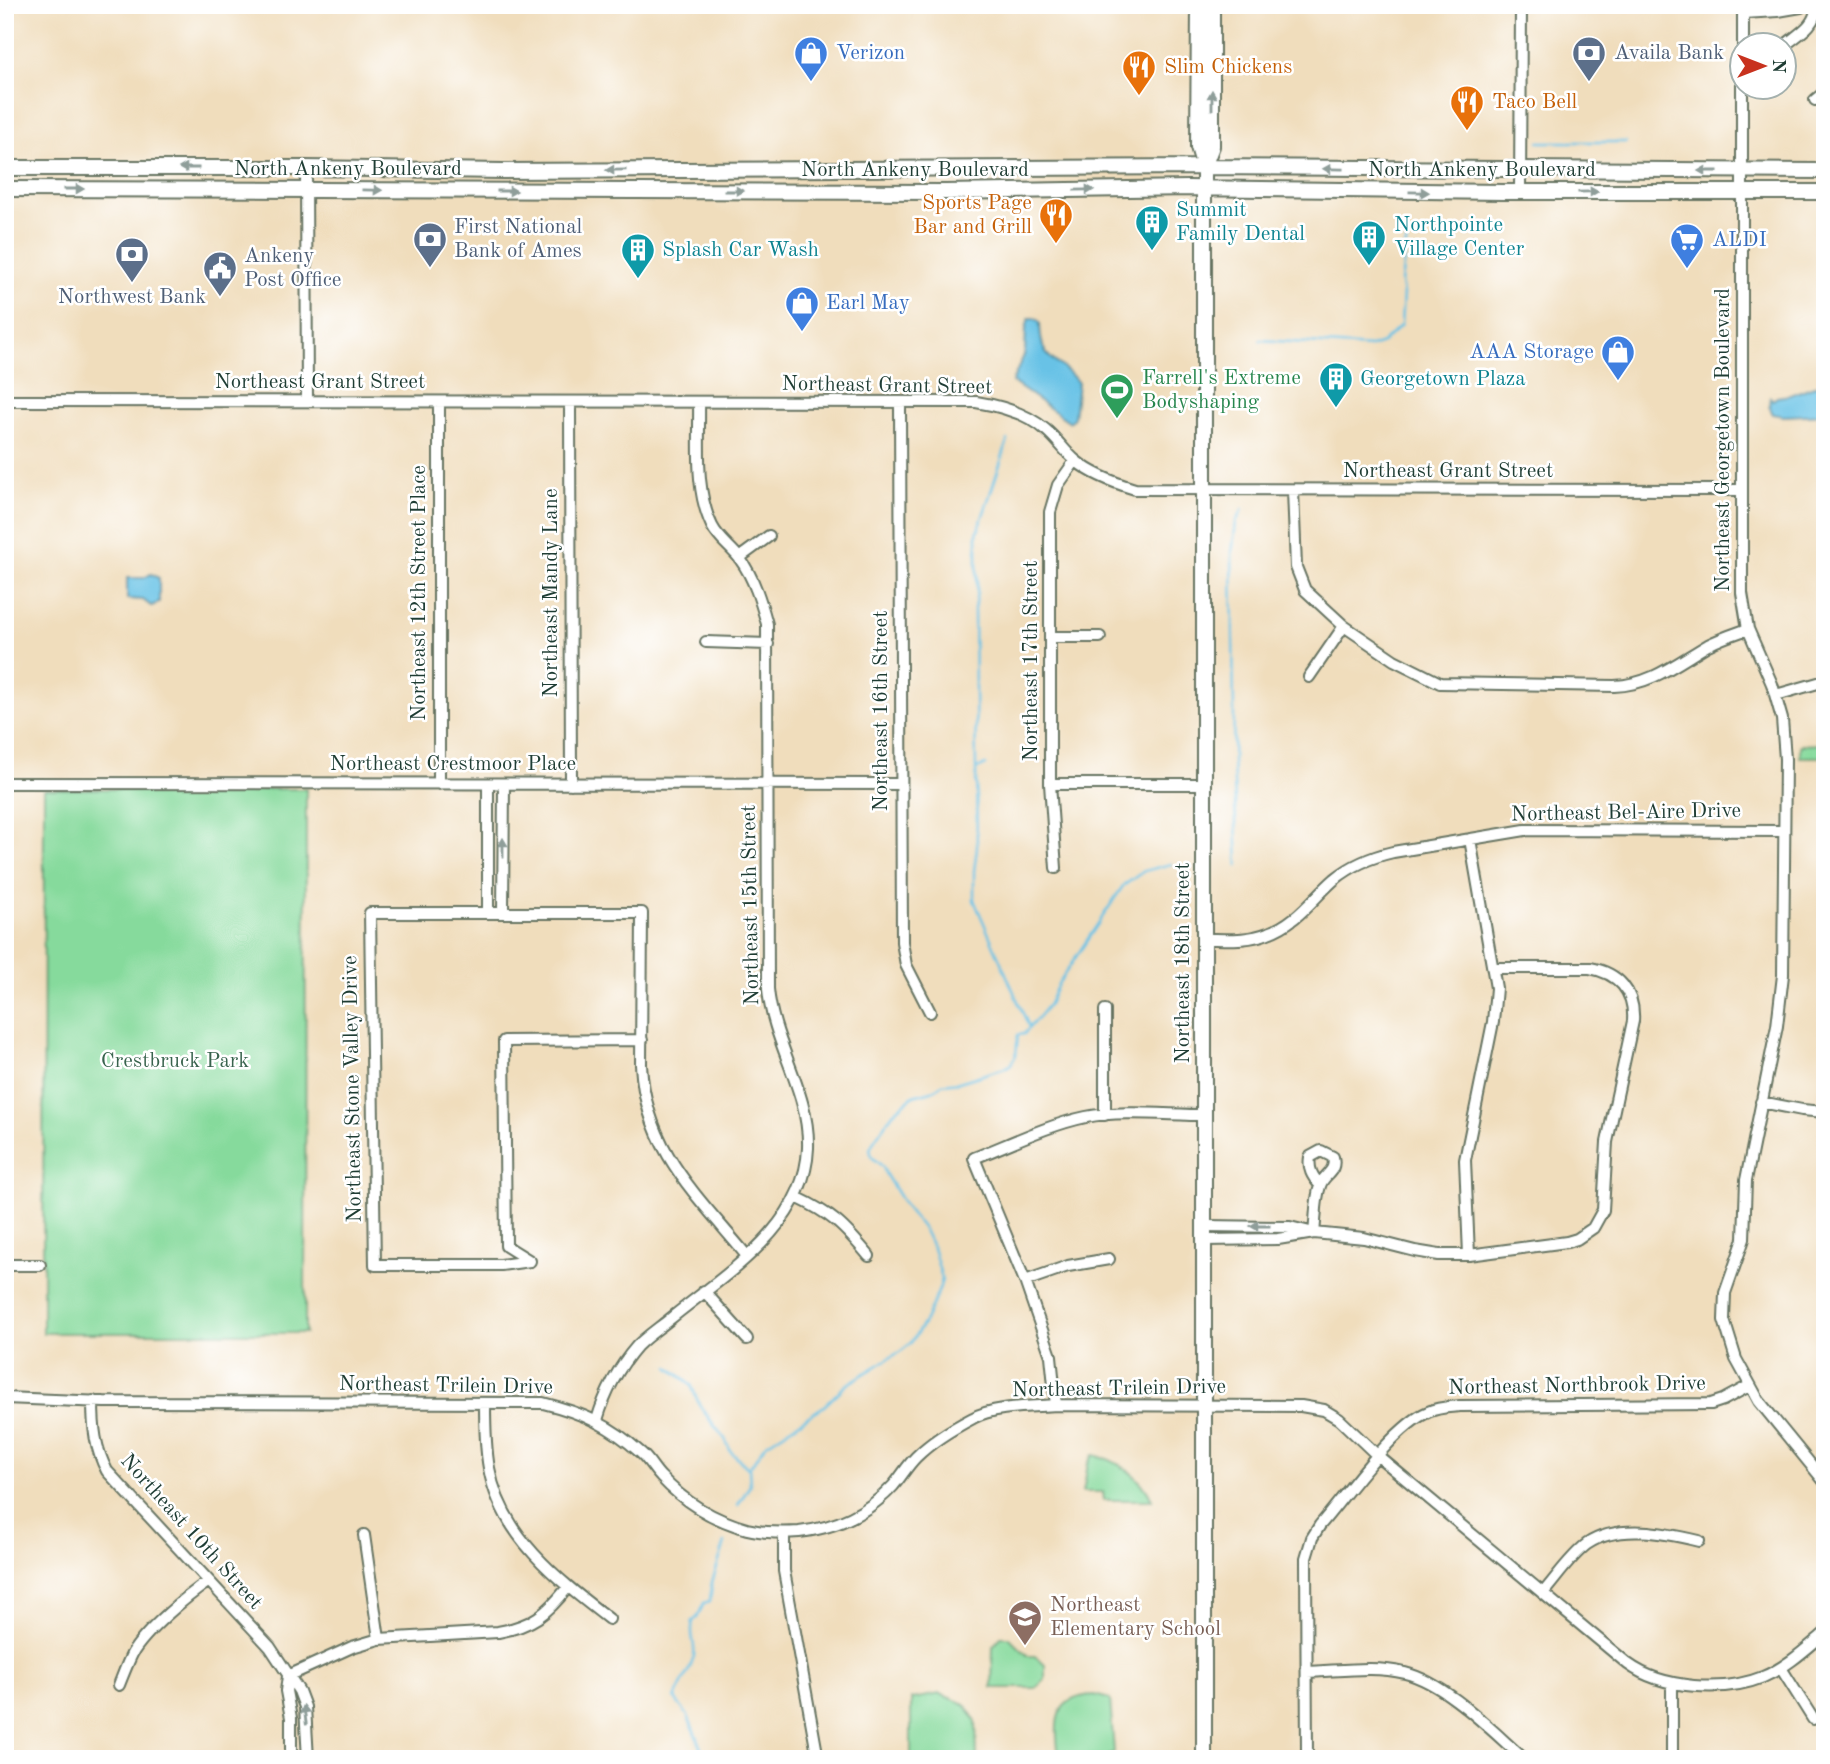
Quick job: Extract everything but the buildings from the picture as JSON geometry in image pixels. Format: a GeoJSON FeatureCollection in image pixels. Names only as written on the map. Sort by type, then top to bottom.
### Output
{"type":"FeatureCollection","features":[{"type":"Feature","properties":{"kind":"main road"},"geometry":{"type":"LineString","coordinates":[[1199,5],[1198,146],[1204,167]]}},
{"type":"Feature","properties":{"kind":"main road"},"geometry":{"type":"LineString","coordinates":[[1204,167],[1212,146],[1212,5]]}},
{"type":"Feature","properties":{"kind":"main road","name":"North Ankeny Boulevard"},"geometry":{"type":"LineString","coordinates":[[5,168],[503,171],[1204,167],[1825,171]]}},
{"type":"Feature","properties":{"kind":"main road","name":"Northeast 18th Street"},"geometry":{"type":"LineString","coordinates":[[1204,167],[1204,1759]]}},
{"type":"Feature","properties":{"kind":"main road","name":"North Ankeny Boulevard"},"geometry":{"type":"LineString","coordinates":[[5,189],[945,192],[1204,188],[1825,192]]}},
{"type":"Feature","properties":{"kind":"street"},"geometry":{"type":"LineString","coordinates":[[1520,192],[1521,5]]}},
{"type":"Feature","properties":{"kind":"street"},"geometry":{"type":"LineString","coordinates":[[1743,32],[1743,9],[1778,11],[1796,6],[1820,7],[1815,19],[1798,35]]}},
{"type":"Feature","properties":{"kind":"street"},"geometry":{"type":"LineString","coordinates":[[1815,100],[1825,92]]}},
{"type":"Feature","properties":{"kind":"street","name":"Northeast Georgetown Boulevard"},"geometry":{"type":"LineString","coordinates":[[1742,102],[1742,593],[1748,629],[1776,695],[1782,719],[1785,759],[1782,999],[1746,1180],[1744,1239],[1729,1281],[1724,1307],[1728,1337],[1749,1386],[1777,1425],[1824,1480]]}},
{"type":"Feature","properties":{"kind":"street"},"geometry":{"type":"LineString","coordinates":[[306,168],[307,401]]}},
{"type":"Feature","properties":{"kind":"street","name":"Northeast Grant Street"},"geometry":{"type":"LineString","coordinates":[[5,401],[976,402],[1003,408],[1028,418],[1047,430],[1075,460],[1105,478],[1135,489],[1742,489]]}},
{"type":"Feature","properties":{"kind":"street","name":"Northeast 12th Street Place"},"geometry":{"type":"LineString","coordinates":[[439,402],[439,784]]}},
{"type":"Feature","properties":{"kind":"street","name":"Northeast Mandy Lane"},"geometry":{"type":"LineString","coordinates":[[570,402],[571,784]]}},
{"type":"Feature","properties":{"kind":"street","name":"Northeast 15th Street"},"geometry":{"type":"LineString","coordinates":[[597,1420],[620,1368],[637,1346],[747,1256],[774,1230],[796,1197],[806,1169],[808,1134],[801,1096],[769,1001],[767,624],[761,599],[739,558],[725,545],[713,527],[704,505],[701,490],[699,402]]}},
{"type":"Feature","properties":{"kind":"street","name":"Northeast 16th Street"},"geometry":{"type":"LineString","coordinates":[[900,403],[902,942],[906,965],[930,1012]]}},
{"type":"Feature","properties":{"kind":"street","name":"Northeast 17th Street"},"geometry":{"type":"LineString","coordinates":[[1056,868],[1050,783],[1051,512],[1058,485],[1075,460]]}},
{"type":"Feature","properties":{"kind":"street"},"geometry":{"type":"LineString","coordinates":[[1293,490],[1297,575],[1310,596],[1344,626],[1394,660],[1440,683],[1614,686],[1637,684],[1658,675],[1710,644],[1748,629]]}},
{"type":"Feature","properties":{"kind":"street"},"geometry":{"type":"LineString","coordinates":[[739,558],[769,536]]}},
{"type":"Feature","properties":{"kind":"street"},"geometry":{"type":"LineString","coordinates":[[1309,677],[1344,626]]}},
{"type":"Feature","properties":{"kind":"street"},"geometry":{"type":"LineString","coordinates":[[1051,637],[1100,637]]}},
{"type":"Feature","properties":{"kind":"street"},"geometry":{"type":"LineString","coordinates":[[706,642],[768,644]]}},
{"type":"Feature","properties":{"kind":"street"},"geometry":{"type":"LineString","coordinates":[[1776,695],[1825,681]]}},
{"type":"Feature","properties":{"kind":"street","name":"Northeast Crestmoor Place"},"geometry":{"type":"LineString","coordinates":[[5,783],[900,784]]}},
{"type":"Feature","properties":{"kind":"street"},"geometry":{"type":"LineString","coordinates":[[1050,783],[1205,784]]}},
{"type":"Feature","properties":{"kind":"street"},"geometry":{"type":"LineString","coordinates":[[488,784],[488,912],[642,913],[642,1084],[649,1115],[660,1143],[681,1176],[747,1256]]}},
{"type":"Feature","properties":{"kind":"street"},"geometry":{"type":"LineString","coordinates":[[503,912],[504,784]]}},
{"type":"Feature","properties":{"kind":"street","name":"Northeast Bel-Aire Drive"},"geometry":{"type":"LineString","coordinates":[[1204,939],[1253,938],[1267,934],[1291,921],[1333,881],[1360,862],[1393,852],[1525,830],[1784,831]]}},
{"type":"Feature","properties":{"kind":"street"},"geometry":{"type":"LineString","coordinates":[[1469,1255],[1465,1160],[1496,1006],[1493,968],[1470,839]]}},
{"type":"Feature","properties":{"kind":"street","name":"Northeast Stone Valley Drive"},"geometry":{"type":"LineString","coordinates":[[488,912],[370,914],[375,1265],[501,1265]]}},
{"type":"Feature","properties":{"kind":"street"},"geometry":{"type":"LineString","coordinates":[[1204,1233],[1290,1227],[1314,1233],[1364,1238],[1415,1251],[1469,1255],[1577,1239],[1594,1228],[1605,1199],[1607,1142],[1633,1011],[1628,990],[1621,981],[1603,970],[1493,968]]}},
{"type":"Feature","properties":{"kind":"street"},"geometry":{"type":"LineString","coordinates":[[1105,1010],[1105,1115]]}},
{"type":"Feature","properties":{"kind":"street"},"geometry":{"type":"LineString","coordinates":[[506,1246],[530,1261],[501,1265],[506,1246],[504,1041],[642,1040]]}},
{"type":"Feature","properties":{"kind":"street"},"geometry":{"type":"LineString","coordinates":[[1761,1102],[1825,1112]]}},
{"type":"Feature","properties":{"kind":"street"},"geometry":{"type":"LineString","coordinates":[[1056,1405],[1051,1356],[1025,1281],[974,1158],[1070,1121],[1105,1115],[1204,1115]]}},
{"type":"Feature","properties":{"kind":"street"},"geometry":{"type":"LineString","coordinates":[[1314,1233],[1320,1185]]}},
{"type":"Feature","properties":{"kind":"street"},"geometry":{"type":"LineString","coordinates":[[796,1197],[840,1223],[869,1256]]}},
{"type":"Feature","properties":{"kind":"street"},"geometry":{"type":"LineString","coordinates":[[1025,1281],[1068,1266],[1109,1259]]}},
{"type":"Feature","properties":{"kind":"street"},"geometry":{"type":"LineString","coordinates":[[5,1265],[40,1265]]}},
{"type":"Feature","properties":{"kind":"street"},"geometry":{"type":"LineString","coordinates":[[704,1291],[747,1339]]}},
{"type":"Feature","properties":{"kind":"street","name":"Northeast Northbrook Drive"},"geometry":{"type":"LineString","coordinates":[[1307,1759],[1306,1558],[1312,1538],[1378,1457],[1412,1421],[1428,1411],[1443,1407],[1698,1405],[1723,1400],[1749,1386]]}},
{"type":"Feature","properties":{"kind":"street","name":"Northeast Trilein Drive"},"geometry":{"type":"LineString","coordinates":[[5,1398],[93,1401],[543,1403],[597,1420],[643,1454],[660,1476],[681,1496],[715,1518],[747,1529],[784,1533],[810,1531],[857,1516],[893,1486],[915,1458],[975,1416],[1017,1408],[1056,1405],[1301,1406],[1324,1410],[1339,1419],[1378,1457],[1639,1672],[1672,1684],[1731,1685],[1763,1677],[1781,1668],[1825,1633]]}},
{"type":"Feature","properties":{"kind":"street","name":"Northeast 10th Street"},"geometry":{"type":"LineString","coordinates":[[93,1401],[94,1436],[98,1454],[107,1471],[270,1647],[299,1691],[305,1707],[308,1759]]}},
{"type":"Feature","properties":{"kind":"street"},"geometry":{"type":"LineString","coordinates":[[485,1404],[489,1468],[497,1498],[514,1530],[538,1560],[609,1619]]}},
{"type":"Feature","properties":{"kind":"street"},"geometry":{"type":"LineString","coordinates":[[1543,1593],[1579,1552],[1599,1538],[1625,1532],[1675,1535],[1699,1541]]}},
{"type":"Feature","properties":{"kind":"street"},"geometry":{"type":"LineString","coordinates":[[784,1533],[784,1571],[818,1759]]}},
{"type":"Feature","properties":{"kind":"street"},"geometry":{"type":"LineString","coordinates":[[364,1535],[379,1639]]}},
{"type":"Feature","properties":{"kind":"street"},"geometry":{"type":"LineString","coordinates":[[119,1685],[132,1654],[142,1641],[181,1603],[209,1581]]}},
{"type":"Feature","properties":{"kind":"street"},"geometry":{"type":"LineString","coordinates":[[288,1676],[352,1647],[379,1639],[498,1632],[516,1628],[533,1622],[555,1604],[568,1587]]}},
{"type":"Feature","properties":{"kind":"street"},"geometry":{"type":"LineString","coordinates":[[1781,1668],[1813,1719]]}},
{"type":"Feature","properties":{"kind":"street"},"geometry":{"type":"LineString","coordinates":[[1307,1672],[1389,1670],[1421,1678],[1449,1695],[1524,1759]]}},
{"type":"Feature","properties":{"kind":"street","name":"Northeast 10th Street"},"geometry":{"type":"LineString","coordinates":[[288,1676],[286,1691],[291,1718],[291,1759]]}},
{"type":"Feature","properties":{"kind":"street"},"geometry":{"type":"LineString","coordinates":[[1672,1684],[1672,1759]]}},
{"type":"Feature","properties":{"kind":"green space"},"geometry":{"type":"Polygon","coordinates":[[[1825,744],[1825,757],[1800,757],[1800,745],[1825,744]]]}},
{"type":"Feature","properties":{"kind":"green space","name":"Crestbruck Park"},"geometry":{"type":"Polygon","coordinates":[[[44,789],[306,789],[305,1333],[43,1333],[44,789]]]}},
{"type":"Feature","properties":{"kind":"green space"},"geometry":{"type":"Polygon","coordinates":[[[1093,1455],[1111,1460],[1128,1470],[1142,1484],[1152,1500],[1104,1500],[1103,1492],[1083,1492],[1088,1463],[1093,1455]]]}},
{"type":"Feature","properties":{"kind":"green space"},"geometry":{"type":"Polygon","coordinates":[[[1001,1637],[1009,1637],[1028,1656],[1035,1656],[1045,1665],[1045,1680],[1036,1688],[992,1688],[993,1646],[1001,1637]]]}},
{"type":"Feature","properties":{"kind":"green space"},"geometry":{"type":"Polygon","coordinates":[[[940,1694],[965,1704],[976,1722],[977,1759],[911,1758],[911,1699],[940,1694]]]}},
{"type":"Feature","properties":{"kind":"green space"},"geometry":{"type":"Polygon","coordinates":[[[1094,1695],[1110,1699],[1114,1752],[1107,1757],[1059,1756],[1059,1714],[1071,1701],[1094,1695]]]}},
{"type":"Feature","properties":{"kind":"water"},"geometry":{"type":"Polygon","coordinates":[[[1029,318],[1040,322],[1043,347],[1047,354],[1078,383],[1074,417],[1070,422],[1012,382],[1025,353],[1029,318]]]}},
{"type":"Feature","properties":{"kind":"water"},"geometry":{"type":"Polygon","coordinates":[[[1825,382],[1825,414],[1773,414],[1769,406],[1770,397],[1773,400],[1825,382]]]}},
{"type":"Feature","properties":{"kind":"water"},"geometry":{"type":"Polygon","coordinates":[[[151,574],[159,578],[159,603],[151,606],[143,600],[127,599],[127,578],[144,578],[151,574]]]}},
{"type":"Feature","properties":{"kind":"waterway"},"geometry":{"type":"LineString","coordinates":[[1539,142],[1626,142]]}},
{"type":"Feature","properties":{"kind":"waterway"},"geometry":{"type":"LineString","coordinates":[[1260,340],[1371,347],[1382,343],[1401,325],[1401,282],[1407,237]]}},
{"type":"Feature","properties":{"kind":"waterway"},"geometry":{"type":"LineString","coordinates":[[1008,440],[977,534],[977,592],[974,609],[977,847],[974,900],[1029,1027]]}},
{"type":"Feature","properties":{"kind":"waterway"},"geometry":{"type":"LineString","coordinates":[[1238,866],[1233,760],[1232,553],[1236,522],[1243,509]]}},
{"type":"Feature","properties":{"kind":"waterway"},"geometry":{"type":"LineString","coordinates":[[977,769],[986,765]]}},
{"type":"Feature","properties":{"kind":"waterway"},"geometry":{"type":"LineString","coordinates":[[738,1505],[750,1485],[749,1468],[765,1445],[824,1406],[846,1385],[910,1344],[925,1321],[939,1290],[942,1279],[934,1251],[924,1230],[907,1209],[883,1167],[872,1157],[870,1149],[875,1139],[893,1113],[913,1096],[932,1091],[942,1084],[959,1082],[1011,1064],[1016,1055],[1018,1035],[1024,1034],[1049,1004],[1058,984],[1123,886],[1144,871],[1171,864]]}},
{"type":"Feature","properties":{"kind":"waterway"},"geometry":{"type":"LineString","coordinates":[[669,1367],[691,1385],[700,1406],[725,1439],[731,1452],[748,1468]]}},
{"type":"Feature","properties":{"kind":"waterway"},"geometry":{"type":"LineString","coordinates":[[705,1759],[688,1716],[675,1699],[694,1656],[693,1621],[704,1603],[710,1601],[712,1582],[725,1543]]}},
{"type":"Feature","properties":{"kind":"place","name":"Verizon"},"geometry":{"type":"Point","coordinates":[811,83]}},
{"type":"Feature","properties":{"kind":"place","name":"Availa Bank"},"geometry":{"type":"Point","coordinates":[1589,83]}},
{"type":"Feature","properties":{"kind":"place","name":"Slim Chickens"},"geometry":{"type":"Point","coordinates":[1139,97]}},
{"type":"Feature","properties":{"kind":"place","name":"Taco Bell"},"geometry":{"type":"Point","coordinates":[1467,132]}},
{"type":"Feature","properties":{"kind":"place","name":"Sports Page Bar and Grill"},"geometry":{"type":"Point","coordinates":[1056,245]}},
{"type":"Feature","properties":{"kind":"place","name":"Summit Family Dental"},"geometry":{"type":"Point","coordinates":[1152,252]}},
{"type":"Feature","properties":{"kind":"place","name":"Northpointe Village Center"},"geometry":{"type":"Point","coordinates":[1369,267]}},
{"type":"Feature","properties":{"kind":"place","name":"First National Bank of Ames"},"geometry":{"type":"Point","coordinates":[430,269]}},
{"type":"Feature","properties":{"kind":"place","name":"ALDI"},"geometry":{"type":"Point","coordinates":[1687,270]}},
{"type":"Feature","properties":{"kind":"place","name":"Splash Car Wash"},"geometry":{"type":"Point","coordinates":[638,280]}},
{"type":"Feature","properties":{"kind":"place","name":"Northwest Bank"},"geometry":{"type":"Point","coordinates":[132,284]}},
{"type":"Feature","properties":{"kind":"place","name":"Ankeny Post Office"},"geometry":{"type":"Point","coordinates":[220,298]}},
{"type":"Feature","properties":{"kind":"place","name":"Earl May"},"geometry":{"type":"Point","coordinates":[802,333]}},
{"type":"Feature","properties":{"kind":"place","name":"AAA Storage"},"geometry":{"type":"Point","coordinates":[1618,382]}},
{"type":"Feature","properties":{"kind":"place","name":"Georgetown Plaza"},"geometry":{"type":"Point","coordinates":[1336,409]}},
{"type":"Feature","properties":{"kind":"place","name":"Farrell's Extreme Bodyshaping"},"geometry":{"type":"Point","coordinates":[1117,420]}},
{"type":"Feature","properties":{"kind":"place","name":"Northeast Elementary School"},"geometry":{"type":"Point","coordinates":[1025,1647]}}]}
